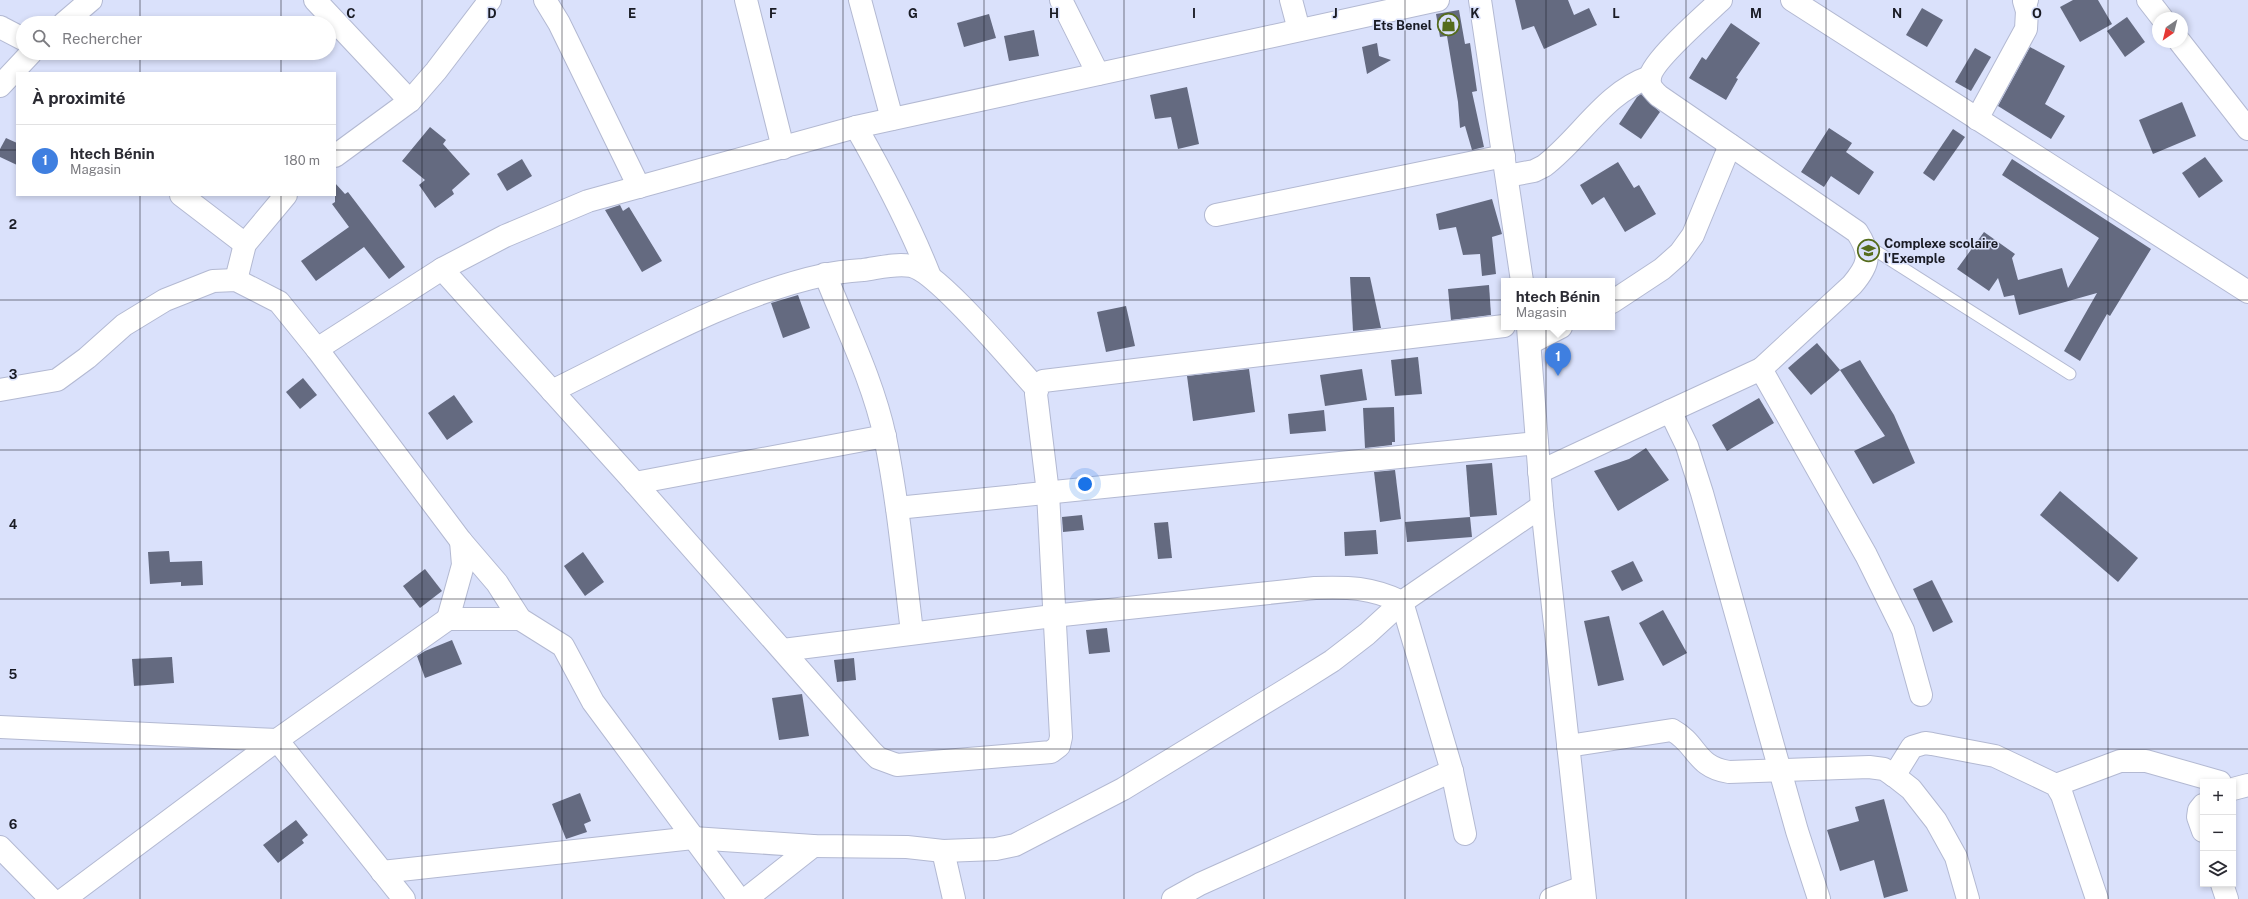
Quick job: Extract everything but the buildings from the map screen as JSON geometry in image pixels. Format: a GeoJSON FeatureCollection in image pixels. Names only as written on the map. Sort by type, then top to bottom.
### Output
{"type":"FeatureCollection","features":[{"type":"Feature","properties":{"kind":"street"},"geometry":{"type":"LineString","coordinates":[[72,16],[91,0]]}},
{"type":"Feature","properties":{"kind":"street"},"geometry":{"type":"LineString","coordinates":[[315,0],[330,16]]}},
{"type":"Feature","properties":{"kind":"street"},"geometry":{"type":"LineString","coordinates":[[336,155],[410,101],[436,71],[490,0]]}},
{"type":"Feature","properties":{"kind":"street"},"geometry":{"type":"LineString","coordinates":[[545,0],[560,23],[639,187]]}},
{"type":"Feature","properties":{"kind":"street"},"geometry":{"type":"LineString","coordinates":[[746,0],[784,148]]}},
{"type":"Feature","properties":{"kind":"street"},"geometry":{"type":"LineString","coordinates":[[860,0],[892,118]]}},
{"type":"Feature","properties":{"kind":"street"},"geometry":{"type":"LineString","coordinates":[[1061,0],[1098,74]]}},
{"type":"Feature","properties":{"kind":"street"},"geometry":{"type":"LineString","coordinates":[[1291,0],[1299,30]]}},
{"type":"Feature","properties":{"kind":"street"},"geometry":{"type":"LineString","coordinates":[[317,349],[442,269],[505,236],[588,201],[892,118],[1438,0]]}},
{"type":"Feature","properties":{"kind":"street"},"geometry":{"type":"LineString","coordinates":[[1480,0],[1522,278]]}},
{"type":"Feature","properties":{"kind":"street"},"geometry":{"type":"LineString","coordinates":[[1540,472],[1761,369],[1816,320],[1864,270],[1868,257],[1865,244],[1857,232],[1659,96],[1651,87],[1650,77],[1658,62],[1721,0]]}},
{"type":"Feature","properties":{"kind":"street"},"geometry":{"type":"LineString","coordinates":[[1792,0],[2248,292]]}},
{"type":"Feature","properties":{"kind":"street"},"geometry":{"type":"LineString","coordinates":[[1977,119],[2026,29],[2027,11],[2025,0]]}},
{"type":"Feature","properties":{"kind":"street"},"geometry":{"type":"LineString","coordinates":[[2148,0],[2157,12]]}},
{"type":"Feature","properties":{"kind":"street"},"geometry":{"type":"LineString","coordinates":[[336,22],[410,101]]}},
{"type":"Feature","properties":{"kind":"street"},"geometry":{"type":"LineString","coordinates":[[0,27],[16,36]]}},
{"type":"Feature","properties":{"kind":"street"},"geometry":{"type":"LineString","coordinates":[[2185,48],[2248,129]]}},
{"type":"Feature","properties":{"kind":"street"},"geometry":{"type":"LineString","coordinates":[[10,79],[25,60]]}},
{"type":"Feature","properties":{"kind":"street"},"geometry":{"type":"LineString","coordinates":[[1216,215],[1506,166],[1534,171],[1544,166],[1620,92],[1633,83],[1650,77]]}},
{"type":"Feature","properties":{"kind":"street"},"geometry":{"type":"LineString","coordinates":[[856,127],[894,194],[910,226],[929,274]]}},
{"type":"Feature","properties":{"kind":"street"},"geometry":{"type":"LineString","coordinates":[[1615,300],[1662,269],[1689,241],[1693,235],[1730,145]]}},
{"type":"Feature","properties":{"kind":"street"},"geometry":{"type":"LineString","coordinates":[[182,196],[244,244]]}},
{"type":"Feature","properties":{"kind":"street"},"geometry":{"type":"LineString","coordinates":[[236,280],[244,244],[285,196]]}},
{"type":"Feature","properties":{"kind":"street"},"geometry":{"type":"LineString","coordinates":[[442,269],[552,391],[635,483],[870,751],[878,758],[888,763],[897,765],[1051,752],[1059,746],[1061,737],[1053,616],[1048,493],[1036,388],[958,303],[929,274],[912,266],[893,266],[825,274],[779,287],[719,310],[552,391]]}},
{"type":"Feature","properties":{"kind":"street"},"geometry":{"type":"LineString","coordinates":[[825,274],[870,387],[885,436],[897,508],[912,632]]}},
{"type":"Feature","properties":{"kind":"street"},"geometry":{"type":"LineString","coordinates":[[0,390],[57,380],[87,358],[124,325],[165,300],[213,281],[236,280],[279,302],[317,349],[461,541],[497,584],[520,619],[563,646],[593,702],[739,899]]}},
{"type":"Feature","properties":{"kind":"street"},"geometry":{"type":"LineString","coordinates":[[1036,388],[1043,381],[1501,326]]}},
{"type":"Feature","properties":{"kind":"street"},"geometry":{"type":"LineString","coordinates":[[1549,330],[1529,335],[1542,506],[1584,893],[1551,899]]}},
{"type":"Feature","properties":{"kind":"street"},"geometry":{"type":"LineString","coordinates":[[1761,369],[1829,486],[1893,609],[1903,630],[1921,695]]}},
{"type":"Feature","properties":{"kind":"street"},"geometry":{"type":"LineString","coordinates":[[1670,411],[1687,446],[1700,487],[1797,831],[1819,899]]}},
{"type":"Feature","properties":{"kind":"street"},"geometry":{"type":"LineString","coordinates":[[635,483],[885,436]]}},
{"type":"Feature","properties":{"kind":"street"},"geometry":{"type":"LineString","coordinates":[[897,508],[1537,443]]}},
{"type":"Feature","properties":{"kind":"street"},"geometry":{"type":"LineString","coordinates":[[382,872],[693,838],[813,846],[907,847],[943,851],[996,849],[1015,845],[1123,789],[1332,661],[1367,634],[1402,602],[1542,506]]}},
{"type":"Feature","properties":{"kind":"street"},"geometry":{"type":"LineString","coordinates":[[448,619],[451,601],[463,565],[461,541]]}},
{"type":"Feature","properties":{"kind":"street"},"geometry":{"type":"LineString","coordinates":[[783,650],[912,632],[1315,588],[1352,587],[1382,592],[1402,602],[1452,771],[1465,834]]}},
{"type":"Feature","properties":{"kind":"street"},"geometry":{"type":"LineString","coordinates":[[64,899],[277,740],[448,619],[520,619]]}},
{"type":"Feature","properties":{"kind":"street"},"geometry":{"type":"LineString","coordinates":[[0,727],[277,740],[404,899]]}},
{"type":"Feature","properties":{"kind":"street"},"geometry":{"type":"LineString","coordinates":[[1568,746],[1672,730],[1684,736],[1704,763],[1715,770],[1729,772],[1781,771],[1869,767],[1884,769],[1911,789],[1936,820],[1956,857],[1968,899]]}},
{"type":"Feature","properties":{"kind":"street"},"geometry":{"type":"LineString","coordinates":[[1894,776],[1912,747],[1925,744],[1995,756],[2056,785],[2062,795],[2097,899]]}},
{"type":"Feature","properties":{"kind":"street"},"geometry":{"type":"LineString","coordinates":[[2056,785],[2120,761],[2146,761],[2209,779]]}},
{"type":"Feature","properties":{"kind":"street"},"geometry":{"type":"LineString","coordinates":[[1173,899],[1200,884],[1452,771]]}},
{"type":"Feature","properties":{"kind":"street"},"geometry":{"type":"LineString","coordinates":[[2200,808],[2198,810],[2198,817],[2200,823]]}},
{"type":"Feature","properties":{"kind":"street"},"geometry":{"type":"LineString","coordinates":[[0,846],[51,899]]}},
{"type":"Feature","properties":{"kind":"street"},"geometry":{"type":"LineString","coordinates":[[746,899],[813,846]]}},
{"type":"Feature","properties":{"kind":"street"},"geometry":{"type":"LineString","coordinates":[[943,851],[954,899]]}},
{"type":"Feature","properties":{"kind":"street"},"geometry":{"type":"LineString","coordinates":[[2223,887],[2227,899]]}},
{"type":"Feature","properties":{"kind":"lane"},"geometry":{"type":"LineString","coordinates":[[1865,244],[2070,374]]}},
{"type":"Feature","properties":{"kind":"place","name":"Ets Benel"},"geometry":{"type":"Point","coordinates":[1448,25]}},
{"type":"Feature","properties":{"kind":"place","name":"Complexe scolaire l'Exemple"},"geometry":{"type":"Point","coordinates":[1869,250]}},
{"type":"Feature","properties":{"kind":"place","name":"htech Bénin"},"geometry":{"type":"Point","coordinates":[1558,376]}}]}
